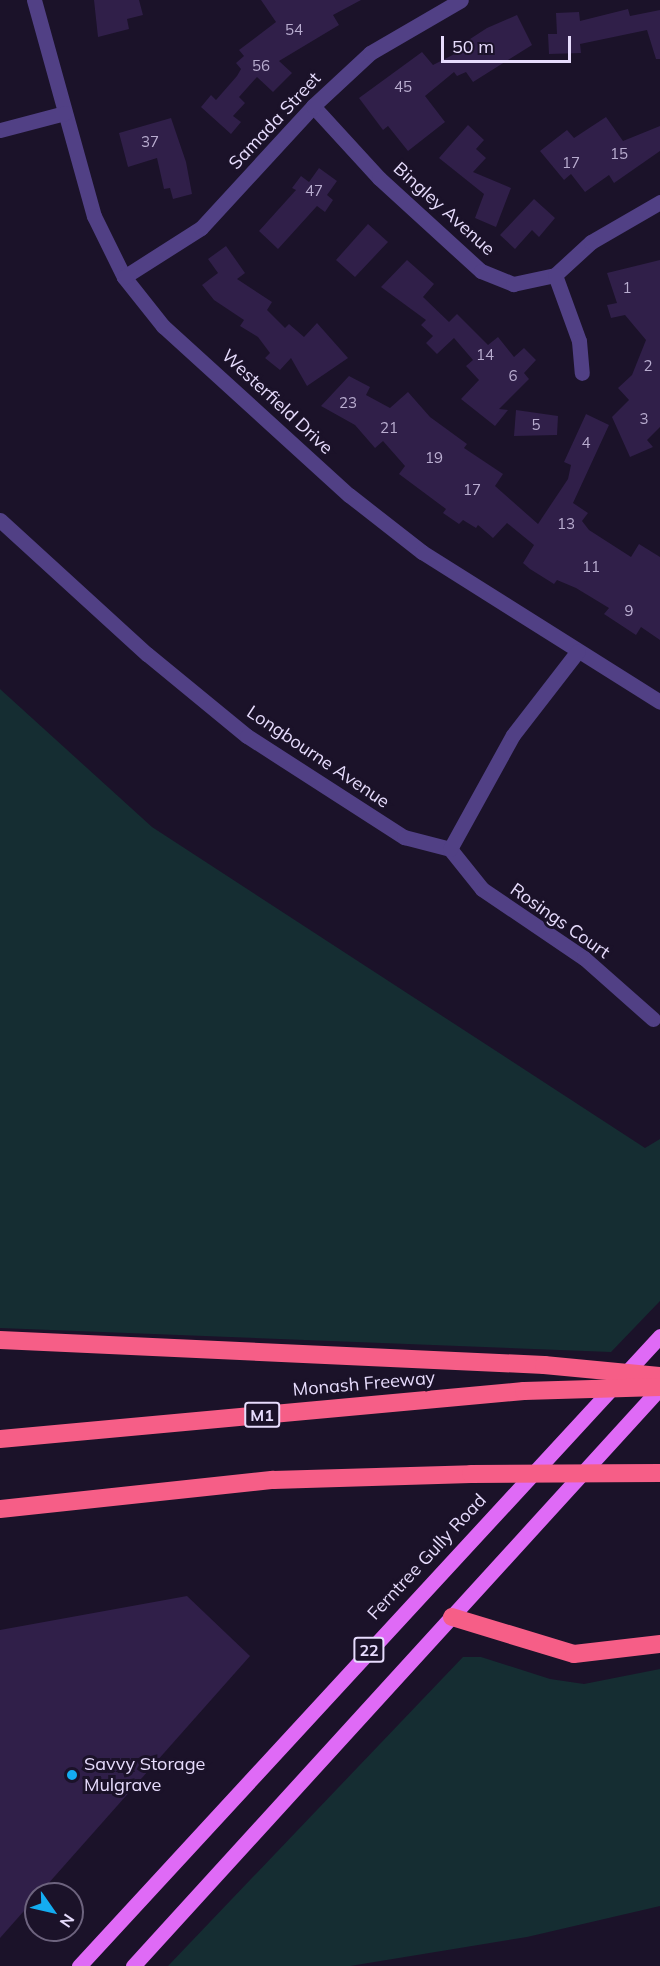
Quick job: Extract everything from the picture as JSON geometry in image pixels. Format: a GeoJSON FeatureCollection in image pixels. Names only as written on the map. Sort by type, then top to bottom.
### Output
{"type":"FeatureCollection","features":[{"type":"Feature","properties":{"kind":"highway"},"geometry":{"type":"LineString","coordinates":[[0,1340],[544,1365],[660,1376]]}},
{"type":"Feature","properties":{"kind":"highway","name":"Monash Freeway"},"geometry":{"type":"LineString","coordinates":[[0,1439],[524,1391],[660,1388]]}},
{"type":"Feature","properties":{"kind":"highway"},"geometry":{"type":"LineString","coordinates":[[0,1509],[273,1480],[471,1474],[660,1473]]}},
{"type":"Feature","properties":{"kind":"highway"},"geometry":{"type":"LineString","coordinates":[[452,1617],[574,1654],[660,1644]]}},
{"type":"Feature","properties":{"kind":"main road","name":"Ferntree Gully Road"},"geometry":{"type":"LineString","coordinates":[[79,1966],[660,1336]]}},
{"type":"Feature","properties":{"kind":"main road","name":"22"},"geometry":{"type":"LineString","coordinates":[[133,1966],[660,1388]]}},
{"type":"Feature","properties":{"kind":"street","name":"Westerfield Drive"},"geometry":{"type":"LineString","coordinates":[[34,0],[94,216],[124,277],[163,326],[349,495],[422,552],[660,702]]}},
{"type":"Feature","properties":{"kind":"street","name":"Samada Street"},"geometry":{"type":"LineString","coordinates":[[124,277],[201,228],[313,106],[370,53],[461,0]]}},
{"type":"Feature","properties":{"kind":"street","name":"Bingley Avenue"},"geometry":{"type":"LineString","coordinates":[[313,106],[379,178],[481,271],[513,284],[555,275]]}},
{"type":"Feature","properties":{"kind":"street"},"geometry":{"type":"LineString","coordinates":[[0,130],[65,112]]}},
{"type":"Feature","properties":{"kind":"street"},"geometry":{"type":"LineString","coordinates":[[582,373],[579,341],[555,275],[591,242],[660,202]]}},
{"type":"Feature","properties":{"kind":"street","name":"Longbourne Avenue"},"geometry":{"type":"LineString","coordinates":[[0,520],[147,654],[247,736],[404,837],[450,849]]}},
{"type":"Feature","properties":{"kind":"street"},"geometry":{"type":"LineString","coordinates":[[450,849],[513,735],[578,651]]}},
{"type":"Feature","properties":{"kind":"street","name":"Rosings Court"},"geometry":{"type":"LineString","coordinates":[[450,849],[482,889],[584,958],[653,1019]]}},
{"type":"Feature","properties":{"kind":"green space"},"geometry":{"type":"Polygon","coordinates":[[[0,689],[152,827],[645,1148],[660,1139],[660,1301],[611,1352],[0,1328],[0,689]]]}},
{"type":"Feature","properties":{"kind":"green space"},"geometry":{"type":"Polygon","coordinates":[[[463,1657],[481,1657],[550,1679],[584,1684],[660,1669],[660,1906],[527,1937],[350,1966],[168,1966],[463,1657]]]}},
{"type":"Feature","properties":{"kind":"building"},"geometry":{"type":"Polygon","coordinates":[[[94,0],[139,0],[143,15],[127,19],[129,29],[98,37],[94,0]]]}},
{"type":"Feature","properties":{"kind":"building"},"geometry":{"type":"Polygon","coordinates":[[[261,0],[361,0],[333,15],[339,25],[279,61],[292,73],[273,92],[257,77],[239,97],[245,103],[233,116],[241,122],[231,134],[201,107],[211,95],[216,100],[237,76],[241,69],[236,63],[244,56],[239,50],[276,22],[261,0]]]}},
{"type":"Feature","properties":{"kind":"building"},"geometry":{"type":"Polygon","coordinates":[[[628,9],[630,16],[660,10],[660,59],[656,59],[647,30],[580,44],[581,53],[549,54],[548,34],[557,34],[556,13],[579,12],[580,21],[628,9]]]}},
{"type":"Feature","properties":{"kind":"building"},"geometry":{"type":"Polygon","coordinates":[[[517,15],[532,45],[473,82],[466,72],[457,76],[454,72],[425,96],[445,122],[408,151],[388,126],[383,130],[359,98],[422,52],[433,65],[470,46],[467,41],[487,28],[517,15]]]}},
{"type":"Feature","properties":{"kind":"building"},"geometry":{"type":"Polygon","coordinates":[[[606,117],[623,141],[660,126],[660,151],[614,183],[609,175],[585,192],[571,174],[564,180],[540,151],[567,130],[574,138],[606,117]]]}},
{"type":"Feature","properties":{"kind":"building"},"geometry":{"type":"Polygon","coordinates":[[[171,118],[186,162],[192,194],[173,199],[170,188],[164,189],[157,158],[128,167],[119,133],[171,118]]]}},
{"type":"Feature","properties":{"kind":"building"},"geometry":{"type":"Polygon","coordinates":[[[468,125],[484,140],[476,149],[486,158],[473,172],[511,188],[496,227],[475,218],[484,194],[439,158],[468,125]]]}},
{"type":"Feature","properties":{"kind":"building"},"geometry":{"type":"Polygon","coordinates":[[[319,168],[337,181],[327,195],[333,200],[325,212],[317,206],[278,249],[259,231],[296,190],[292,188],[301,176],[309,182],[319,168]]]}},
{"type":"Feature","properties":{"kind":"building"},"geometry":{"type":"Polygon","coordinates":[[[534,199],[555,218],[539,237],[532,230],[515,249],[500,235],[534,199]]]}},
{"type":"Feature","properties":{"kind":"building"},"geometry":{"type":"Polygon","coordinates":[[[368,224],[388,242],[355,277],[336,260],[368,224]]]}},
{"type":"Feature","properties":{"kind":"building"},"geometry":{"type":"Polygon","coordinates":[[[226,246],[245,273],[237,279],[272,302],[267,310],[285,328],[289,324],[304,337],[317,323],[348,358],[307,386],[291,358],[280,370],[265,358],[270,353],[258,337],[240,326],[244,320],[214,300],[202,285],[218,273],[208,259],[226,246]]]}},
{"type":"Feature","properties":{"kind":"building"},"geometry":{"type":"Polygon","coordinates":[[[407,260],[434,284],[423,297],[449,322],[457,314],[488,345],[498,337],[514,357],[524,348],[536,360],[524,373],[529,379],[499,409],[508,410],[495,426],[461,399],[479,380],[466,366],[473,360],[454,338],[437,354],[426,343],[433,336],[421,325],[426,320],[381,287],[407,260]]]}},
{"type":"Feature","properties":{"kind":"building"},"geometry":{"type":"Polygon","coordinates":[[[660,260],[660,427],[647,440],[653,447],[630,457],[612,417],[629,400],[618,388],[632,375],[646,340],[625,315],[611,318],[607,305],[617,303],[607,273],[660,260]]]}},
{"type":"Feature","properties":{"kind":"building"},"geometry":{"type":"Polygon","coordinates":[[[349,376],[370,387],[366,395],[390,408],[408,392],[430,417],[467,444],[464,448],[503,474],[495,486],[538,524],[568,479],[571,465],[564,462],[586,414],[609,425],[573,503],[588,513],[582,521],[589,530],[631,557],[639,544],[660,557],[660,640],[641,627],[636,635],[604,614],[609,608],[576,588],[557,580],[554,584],[530,569],[523,563],[534,545],[507,523],[493,538],[478,525],[476,528],[463,520],[459,524],[443,513],[446,509],[399,474],[405,466],[383,441],[375,448],[355,425],[321,406],[349,376]]]}},
{"type":"Feature","properties":{"kind":"building"},"geometry":{"type":"Polygon","coordinates":[[[516,410],[558,416],[557,435],[514,436],[516,410]]]}},
{"type":"Feature","properties":{"kind":"building","name":"Savvy Storage Mulgrave"},"geometry":{"type":"Polygon","coordinates":[[[187,1596],[250,1656],[50,1882],[24,1882],[24,1911],[0,1938],[0,1630],[187,1596]]]}},
{"type":"Feature","properties":{"kind":"place","name":"Savvy Storage Mulgrave"},"geometry":{"type":"Point","coordinates":[72,1775]}}]}
